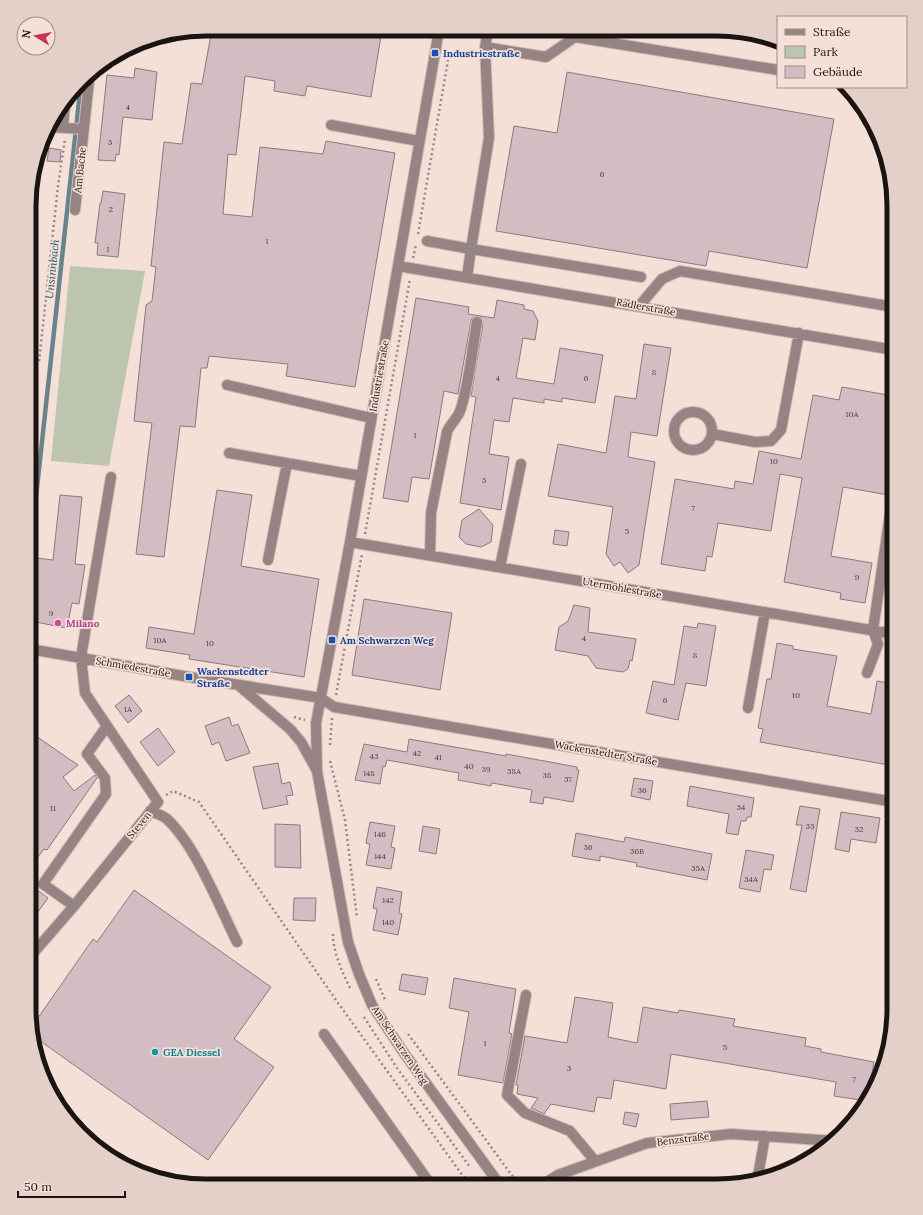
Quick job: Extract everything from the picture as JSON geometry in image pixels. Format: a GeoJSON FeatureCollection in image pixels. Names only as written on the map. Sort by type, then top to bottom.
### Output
{"type":"FeatureCollection","features":[{"type":"Feature","properties":{"kind":"street","name":"Industriestraße"},"geometry":{"type":"LineString","coordinates":[[321,698],[350,542],[438,36]]}},
{"type":"Feature","properties":{"kind":"street"},"geometry":{"type":"LineString","coordinates":[[467,277],[490,138],[485,47],[487,36]]}},
{"type":"Feature","properties":{"kind":"street"},"geometry":{"type":"LineString","coordinates":[[485,47],[546,57],[574,36],[777,70]]}},
{"type":"Feature","properties":{"kind":"street","name":"Am Bache"},"geometry":{"type":"LineString","coordinates":[[76,210],[73,128],[86,86]]}},
{"type":"Feature","properties":{"kind":"street"},"geometry":{"type":"LineString","coordinates":[[56,127],[73,128],[67,109]]}},
{"type":"Feature","properties":{"kind":"street"},"geometry":{"type":"LineString","coordinates":[[331,124],[419,141]]}},
{"type":"Feature","properties":{"kind":"street"},"geometry":{"type":"LineString","coordinates":[[427,241],[641,277]]}},
{"type":"Feature","properties":{"kind":"street","name":"Radlerstraße"},"geometry":{"type":"LineString","coordinates":[[398,266],[887,349]]}},
{"type":"Feature","properties":{"kind":"street"},"geometry":{"type":"LineString","coordinates":[[640,306],[662,279],[680,271],[887,306]]}},
{"type":"Feature","properties":{"kind":"street"},"geometry":{"type":"LineString","coordinates":[[430,555],[431,513],[447,432],[450,424],[459,412],[477,322]]}},
{"type":"Feature","properties":{"kind":"street"},"geometry":{"type":"LineString","coordinates":[[712,434],[755,442],[771,441],[781,430],[799,333]]}},
{"type":"Feature","properties":{"kind":"street"},"geometry":{"type":"LineString","coordinates":[[228,385],[371,418]]}},
{"type":"Feature","properties":{"kind":"street"},"geometry":{"type":"LineString","coordinates":[[229,453],[361,476]]}},
{"type":"Feature","properties":{"kind":"street"},"geometry":{"type":"LineString","coordinates":[[268,560],[287,463]]}},
{"type":"Feature","properties":{"kind":"street"},"geometry":{"type":"LineString","coordinates":[[500,567],[521,464]]}},
{"type":"Feature","properties":{"kind":"street","name":"Steven"},"geometry":{"type":"LineString","coordinates":[[36,949],[74,906],[158,802],[85,693],[81,657],[111,477]]}},
{"type":"Feature","properties":{"kind":"street"},"geometry":{"type":"LineString","coordinates":[[867,673],[878,644],[873,630],[887,534]]}},
{"type":"Feature","properties":{"kind":"street","name":"Utermöhlestraße"},"geometry":{"type":"LineString","coordinates":[[350,542],[887,633]]}},
{"type":"Feature","properties":{"kind":"street"},"geometry":{"type":"LineString","coordinates":[[748,708],[765,612]]}},
{"type":"Feature","properties":{"kind":"street","name":"Schmiedestraße"},"geometry":{"type":"LineString","coordinates":[[36,649],[237,685],[321,698]]}},
{"type":"Feature","properties":{"kind":"street","name":"Schmiedestraße"},"geometry":{"type":"LineString","coordinates":[[237,685],[290,729],[301,742],[317,771]]}},
{"type":"Feature","properties":{"kind":"street","name":"Wackenstedter Straße"},"geometry":{"type":"LineString","coordinates":[[321,698],[334,707],[887,801]]}},
{"type":"Feature","properties":{"kind":"street","name":"Am Schwarzen Weg"},"geometry":{"type":"LineString","coordinates":[[321,698],[316,723],[317,771],[348,942],[359,974],[372,1005],[404,1053],[496,1179]]}},
{"type":"Feature","properties":{"kind":"street"},"geometry":{"type":"LineString","coordinates":[[74,906],[43,884],[106,794],[105,778],[87,754],[107,726]]}},
{"type":"Feature","properties":{"kind":"street"},"geometry":{"type":"LineString","coordinates":[[150,811],[166,818],[192,850],[237,942]]}},
{"type":"Feature","properties":{"kind":"street"},"geometry":{"type":"LineString","coordinates":[[526,995],[507,1096],[525,1113],[570,1131],[595,1161]]}},
{"type":"Feature","properties":{"kind":"street"},"geometry":{"type":"LineString","coordinates":[[324,1034],[427,1179]]}},
{"type":"Feature","properties":{"kind":"street","name":"Benzstraße"},"geometry":{"type":"LineString","coordinates":[[551,1179],[595,1161],[647,1144],[732,1134],[825,1140]]}},
{"type":"Feature","properties":{"kind":"street"},"geometry":{"type":"LineString","coordinates":[[758,1174],[765,1136]]}},
{"type":"Feature","properties":{"kind":"path"},"geometry":{"type":"LineString","coordinates":[[330,746],[334,707],[364,544],[449,53]]}},
{"type":"Feature","properties":{"kind":"path"},"geometry":{"type":"LineString","coordinates":[[36,366],[40,362],[58,186],[73,128]]}},
{"type":"Feature","properties":{"kind":"path"},"geometry":{"type":"LineString","coordinates":[[329,760],[345,820],[352,888],[358,919]]}},
{"type":"Feature","properties":{"kind":"path"},"geometry":{"type":"LineString","coordinates":[[173,790],[198,802],[338,1003],[466,1179]]}},
{"type":"Feature","properties":{"kind":"path"},"geometry":{"type":"LineString","coordinates":[[372,972],[389,1008]]}},
{"type":"Feature","properties":{"kind":"path"},"geometry":{"type":"LineString","coordinates":[[406,1032],[515,1179]]}},
{"type":"Feature","properties":{"kind":"green space"},"geometry":{"type":"Polygon","coordinates":[[[70,266],[145,271],[109,466],[51,461],[70,266]]]}},
{"type":"Feature","properties":{"kind":"building"},"geometry":{"type":"Polygon","coordinates":[[[211,36],[381,36],[371,97],[307,86],[305,96],[274,91],[275,81],[245,76],[236,155],[228,154],[223,214],[252,217],[260,147],[323,154],[326,141],[395,153],[355,387],[286,376],[288,364],[209,356],[207,368],[201,368],[195,427],[180,426],[164,557],[136,554],[152,423],[134,421],[146,305],[152,301],[156,267],[151,266],[164,142],[182,144],[191,83],[202,84],[211,36]]]}},
{"type":"Feature","properties":{"kind":"building"},"geometry":{"type":"Polygon","coordinates":[[[135,68],[157,72],[152,120],[123,117],[119,155],[116,154],[115,161],[98,160],[107,75],[134,78],[135,68]]]}},
{"type":"Feature","properties":{"kind":"building"},"geometry":{"type":"Polygon","coordinates":[[[567,72],[834,119],[807,268],[709,251],[706,266],[496,231],[514,126],[557,133],[567,72]]]}},
{"type":"Feature","properties":{"kind":"building"},"geometry":{"type":"Polygon","coordinates":[[[49,148],[61,150],[60,162],[47,161],[49,148]]]}},
{"type":"Feature","properties":{"kind":"building"},"geometry":{"type":"Polygon","coordinates":[[[103,191],[125,194],[118,257],[97,255],[98,243],[95,243],[103,191]]]}},
{"type":"Feature","properties":{"kind":"building"},"geometry":{"type":"Polygon","coordinates":[[[416,298],[469,307],[468,314],[494,318],[497,300],[524,305],[524,309],[533,311],[538,321],[535,340],[523,338],[516,378],[554,384],[560,348],[603,355],[595,403],[562,398],[562,402],[544,399],[544,403],[513,398],[509,422],[494,420],[489,454],[509,457],[501,510],[460,503],[476,397],[471,396],[483,323],[481,317],[478,316],[472,318],[471,321],[458,394],[444,391],[429,479],[412,477],[408,502],[383,498],[416,298]]]}},
{"type":"Feature","properties":{"kind":"building"},"geometry":{"type":"Polygon","coordinates":[[[644,344],[671,348],[657,436],[631,432],[628,457],[655,462],[639,565],[628,573],[620,562],[614,566],[606,554],[613,507],[548,496],[558,444],[606,453],[615,396],[636,399],[644,344]]]}},
{"type":"Feature","properties":{"kind":"building"},"geometry":{"type":"Polygon","coordinates":[[[842,387],[887,395],[887,495],[843,487],[831,556],[872,563],[865,603],[840,599],[841,593],[784,582],[802,478],[780,474],[771,531],[718,523],[712,557],[707,556],[705,571],[661,564],[675,479],[734,489],[735,481],[753,484],[759,451],[801,459],[813,395],[839,400],[842,387]]]}},
{"type":"Feature","properties":{"kind":"building"},"geometry":{"type":"Polygon","coordinates":[[[217,490],[252,495],[241,566],[319,579],[304,677],[189,659],[190,655],[146,648],[149,627],[194,634],[217,490]]]}},
{"type":"Feature","properties":{"kind":"building"},"geometry":{"type":"Polygon","coordinates":[[[60,495],[82,497],[75,564],[85,565],[79,604],[72,603],[67,628],[36,622],[36,558],[53,560],[60,495]]]}},
{"type":"Feature","properties":{"kind":"building"},"geometry":{"type":"Polygon","coordinates":[[[479,509],[493,525],[491,542],[481,547],[466,544],[459,537],[462,520],[479,509]]]}},
{"type":"Feature","properties":{"kind":"building"},"geometry":{"type":"Polygon","coordinates":[[[555,530],[569,532],[567,546],[553,544],[555,530]]]}},
{"type":"Feature","properties":{"kind":"building"},"geometry":{"type":"Polygon","coordinates":[[[364,599],[452,613],[440,690],[352,675],[364,599]]]}},
{"type":"Feature","properties":{"kind":"building"},"geometry":{"type":"Polygon","coordinates":[[[574,605],[590,608],[588,632],[636,639],[632,661],[630,660],[628,669],[623,672],[596,668],[588,656],[555,650],[559,627],[568,621],[574,605]]]}},
{"type":"Feature","properties":{"kind":"building"},"geometry":{"type":"Polygon","coordinates":[[[698,623],[716,626],[706,686],[686,683],[678,720],[646,713],[653,681],[674,685],[684,626],[697,628],[698,623]]]}},
{"type":"Feature","properties":{"kind":"building"},"geometry":{"type":"Polygon","coordinates":[[[777,643],[793,646],[793,649],[837,656],[827,706],[871,714],[877,681],[887,683],[887,765],[760,742],[763,729],[758,728],[767,679],[771,679],[777,643]]]}},
{"type":"Feature","properties":{"kind":"building"},"geometry":{"type":"Polygon","coordinates":[[[129,695],[142,711],[128,723],[115,706],[129,695]]]}},
{"type":"Feature","properties":{"kind":"building"},"geometry":{"type":"Polygon","coordinates":[[[229,717],[232,726],[238,724],[250,753],[226,761],[219,742],[212,745],[205,726],[229,717]]]}},
{"type":"Feature","properties":{"kind":"building"},"geometry":{"type":"Polygon","coordinates":[[[158,728],[175,752],[158,766],[140,742],[158,728]]]}},
{"type":"Feature","properties":{"kind":"building"},"geometry":{"type":"Polygon","coordinates":[[[36,736],[78,765],[63,777],[74,791],[95,775],[97,778],[47,850],[44,849],[36,860],[36,736]]]}},
{"type":"Feature","properties":{"kind":"building"},"geometry":{"type":"Polygon","coordinates":[[[409,739],[577,767],[577,770],[579,770],[573,802],[544,797],[543,804],[530,802],[532,790],[492,783],[491,786],[458,780],[459,773],[387,760],[385,767],[383,766],[380,784],[355,780],[364,744],[407,752],[409,739]]]}},
{"type":"Feature","properties":{"kind":"building"},"geometry":{"type":"Polygon","coordinates":[[[278,763],[282,784],[290,782],[293,795],[286,796],[288,804],[263,809],[253,767],[278,763]]]}},
{"type":"Feature","properties":{"kind":"building"},"geometry":{"type":"Polygon","coordinates":[[[634,778],[653,781],[650,800],[631,796],[634,778]]]}},
{"type":"Feature","properties":{"kind":"building"},"geometry":{"type":"Polygon","coordinates":[[[690,786],[754,798],[751,817],[747,817],[746,821],[741,821],[738,835],[726,833],[729,814],[687,806],[690,786]]]}},
{"type":"Feature","properties":{"kind":"building"},"geometry":{"type":"Polygon","coordinates":[[[800,806],[820,809],[806,892],[790,889],[802,825],[796,825],[800,806]]]}},
{"type":"Feature","properties":{"kind":"building"},"geometry":{"type":"Polygon","coordinates":[[[841,812],[880,818],[876,843],[851,839],[849,852],[835,849],[841,812]]]}},
{"type":"Feature","properties":{"kind":"building"},"geometry":{"type":"Polygon","coordinates":[[[370,822],[395,826],[391,847],[395,848],[391,869],[366,865],[370,844],[366,843],[370,822]]]}},
{"type":"Feature","properties":{"kind":"building"},"geometry":{"type":"Polygon","coordinates":[[[275,824],[300,825],[301,868],[275,867],[275,824]]]}},
{"type":"Feature","properties":{"kind":"building"},"geometry":{"type":"Polygon","coordinates":[[[423,826],[440,829],[436,854],[419,851],[423,826]]]}},
{"type":"Feature","properties":{"kind":"building"},"geometry":{"type":"Polygon","coordinates":[[[576,833],[624,842],[625,837],[712,854],[707,880],[636,866],[637,863],[600,856],[600,861],[572,856],[576,833]]]}},
{"type":"Feature","properties":{"kind":"building"},"geometry":{"type":"Polygon","coordinates":[[[746,850],[774,855],[771,870],[764,869],[760,892],[739,888],[746,850]]]}},
{"type":"Feature","properties":{"kind":"building"},"geometry":{"type":"Polygon","coordinates":[[[377,887],[402,892],[399,913],[402,914],[398,935],[373,930],[377,909],[373,908],[377,887]]]}},
{"type":"Feature","properties":{"kind":"building"},"geometry":{"type":"Polygon","coordinates":[[[36,889],[48,898],[36,914],[36,889]]]}},
{"type":"Feature","properties":{"kind":"building","name":"GEA Diessel"},"geometry":{"type":"Polygon","coordinates":[[[134,890],[271,987],[234,1039],[274,1067],[208,1160],[39,1040],[36,1021],[93,939],[97,942],[134,890]]]}},
{"type":"Feature","properties":{"kind":"building"},"geometry":{"type":"Polygon","coordinates":[[[294,898],[316,898],[315,921],[293,920],[294,898]]]}},
{"type":"Feature","properties":{"kind":"building"},"geometry":{"type":"Polygon","coordinates":[[[402,974],[428,978],[425,995],[399,990],[402,974]]]}},
{"type":"Feature","properties":{"kind":"building"},"geometry":{"type":"Polygon","coordinates":[[[454,978],[516,989],[509,1033],[512,1034],[503,1083],[458,1075],[469,1012],[449,1008],[454,978]]]}},
{"type":"Feature","properties":{"kind":"building"},"geometry":{"type":"Polygon","coordinates":[[[575,997],[613,1003],[608,1037],[637,1043],[643,1007],[678,1013],[679,1010],[735,1019],[733,1026],[806,1038],[805,1046],[821,1049],[821,1052],[874,1062],[871,1081],[860,1100],[834,1096],[836,1082],[671,1054],[666,1089],[614,1080],[611,1099],[597,1097],[594,1112],[551,1104],[544,1114],[531,1108],[538,1098],[517,1094],[518,1085],[516,1085],[525,1036],[567,1043],[575,997]]]}},
{"type":"Feature","properties":{"kind":"building"},"geometry":{"type":"Polygon","coordinates":[[[707,1101],[709,1117],[671,1120],[670,1104],[707,1101]]]}},
{"type":"Feature","properties":{"kind":"building"},"geometry":{"type":"Polygon","coordinates":[[[625,1112],[639,1114],[636,1127],[623,1124],[625,1112]]]}},
{"type":"Feature","properties":{"kind":"waterway","name":"Unsinnbach"},"geometry":{"type":"LineString","coordinates":[[36,497],[80,92]]}},
{"type":"Feature","properties":{"kind":"place","name":"Industriestraße"},"geometry":{"type":"Point","coordinates":[435,53]}},
{"type":"Feature","properties":{"kind":"place","name":"Milano"},"geometry":{"type":"Point","coordinates":[58,623]}},
{"type":"Feature","properties":{"kind":"place","name":"Am Schwarzen Weg"},"geometry":{"type":"Point","coordinates":[332,640]}},
{"type":"Feature","properties":{"kind":"place","name":"Wackenstedter Straße"},"geometry":{"type":"Point","coordinates":[189,677]}},
{"type":"Feature","properties":{"kind":"place","name":"GEA Diessel"},"geometry":{"type":"Point","coordinates":[155,1052]}}]}
